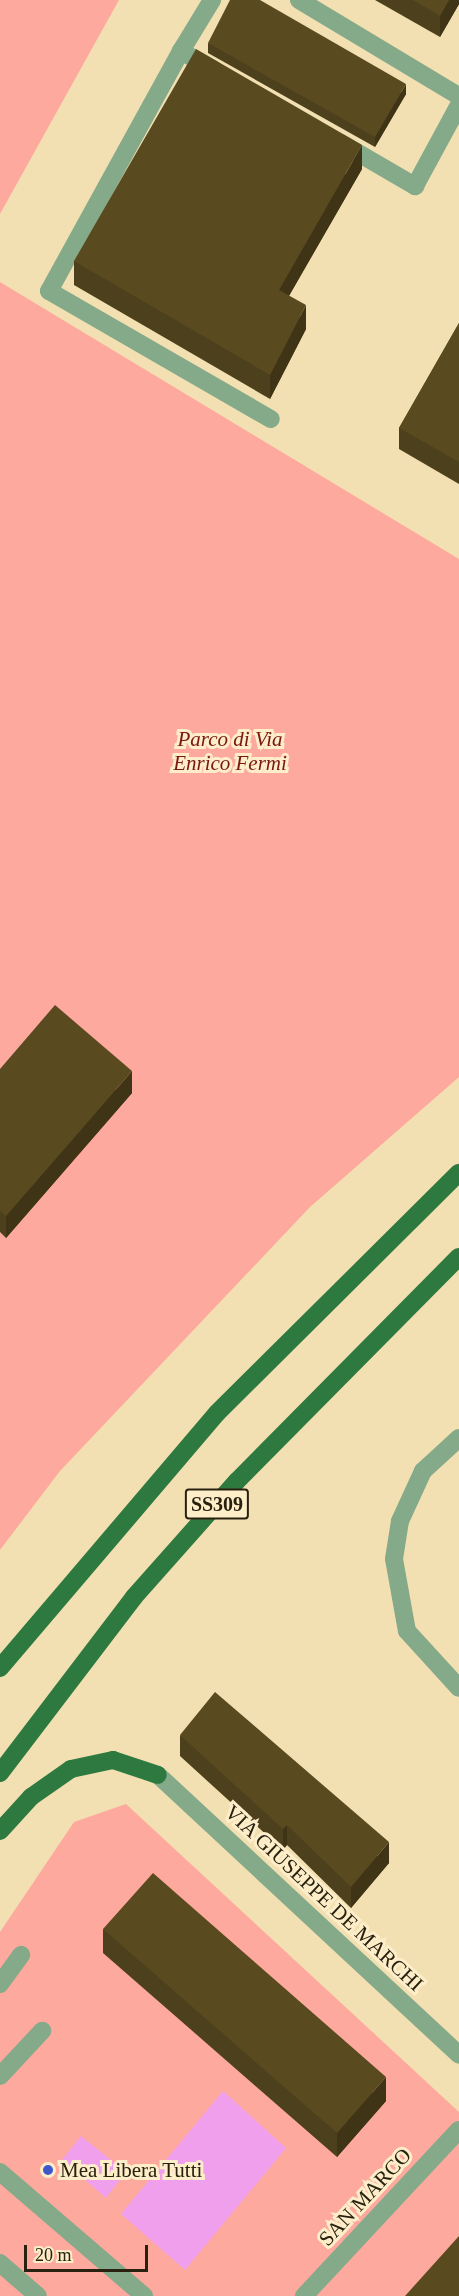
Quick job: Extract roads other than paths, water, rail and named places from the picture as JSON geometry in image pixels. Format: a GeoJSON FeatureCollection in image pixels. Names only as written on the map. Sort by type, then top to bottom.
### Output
{"type":"FeatureCollection","features":[{"type":"Feature","properties":{"kind":"main road","name":"SS309"},"geometry":{"type":"LineString","coordinates":[[0,1668],[217,1413],[459,1173]]}},
{"type":"Feature","properties":{"kind":"main road","name":"SS309"},"geometry":{"type":"LineString","coordinates":[[0,1773],[134,1597],[229,1490],[459,1257]]}},
{"type":"Feature","properties":{"kind":"main road"},"geometry":{"type":"LineString","coordinates":[[0,1831],[32,1797],[71,1769],[112,1760],[158,1775]]}},
{"type":"Feature","properties":{"kind":"street"},"geometry":{"type":"LineString","coordinates":[[212,0],[181,51],[49,291],[272,419]]}},
{"type":"Feature","properties":{"kind":"street"},"geometry":{"type":"LineString","coordinates":[[299,0],[459,96]]}},
{"type":"Feature","properties":{"kind":"street"},"geometry":{"type":"LineString","coordinates":[[181,51],[232,80]]}},
{"type":"Feature","properties":{"kind":"street"},"geometry":{"type":"LineString","coordinates":[[324,133],[415,186],[459,105]]}},
{"type":"Feature","properties":{"kind":"street"},"geometry":{"type":"LineString","coordinates":[[459,1438],[423,1471],[396,1539],[397,1594],[407,1631],[437,1668],[459,1688]]}},
{"type":"Feature","properties":{"kind":"street"},"geometry":{"type":"LineString","coordinates":[[437,1668],[459,1674]]}},
{"type":"Feature","properties":{"kind":"street","name":"VIA GIUSEPPE DE MARCHI"},"geometry":{"type":"LineString","coordinates":[[158,1775],[459,2055]]}},
{"type":"Feature","properties":{"kind":"street"},"geometry":{"type":"LineString","coordinates":[[0,1984],[21,1955]]}},
{"type":"Feature","properties":{"kind":"street"},"geometry":{"type":"LineString","coordinates":[[0,2076],[42,2031]]}},
{"type":"Feature","properties":{"kind":"street","name":"SAN MARCO"},"geometry":{"type":"LineString","coordinates":[[304,2296],[459,2130]]}},
{"type":"Feature","properties":{"kind":"street"},"geometry":{"type":"LineString","coordinates":[[0,2172],[144,2296]]}},
{"type":"Feature","properties":{"kind":"street"},"geometry":{"type":"LineString","coordinates":[[0,2263],[38,2296]]}},
{"type":"Feature","properties":{"kind":"place","name":"Mea Libera Tutti"},"geometry":{"type":"Point","coordinates":[48,2170]}},
{"type":"Feature","properties":{"kind":"park label","name":"Parco di Via Enrico Fermi"},"geometry":{"type":"Point","coordinates":[230,751]}}]}
